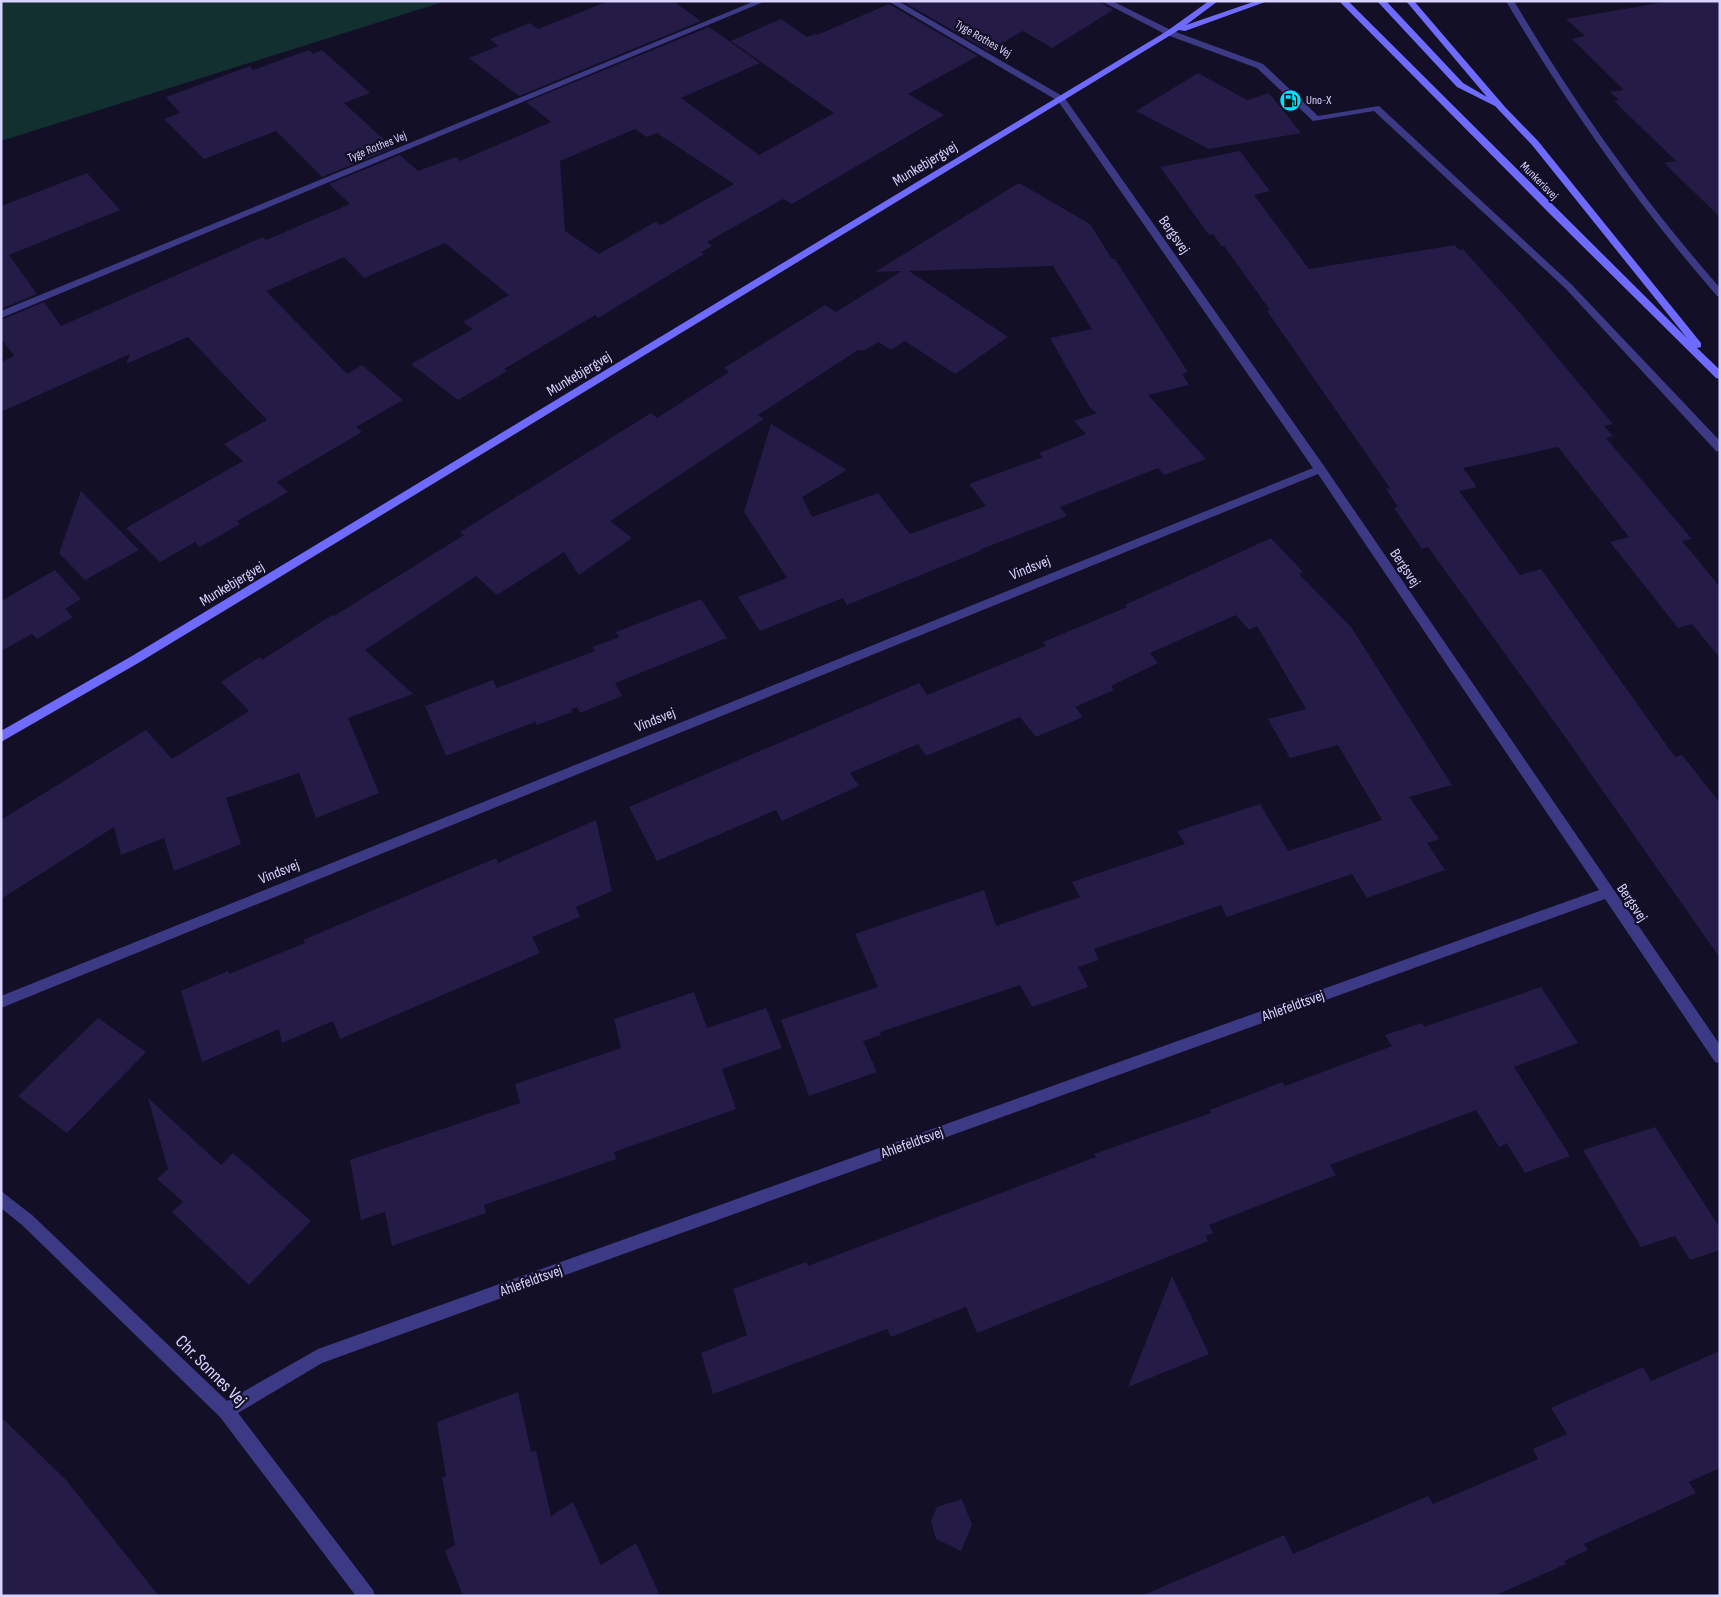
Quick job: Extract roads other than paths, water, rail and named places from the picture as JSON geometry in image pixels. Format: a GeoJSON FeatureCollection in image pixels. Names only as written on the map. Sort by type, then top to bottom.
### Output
{"type":"FeatureCollection","features":[{"type":"Feature","properties":{"kind":"street","name":"Tyge Rothes Vej"},"geometry":{"type":"LineString","coordinates":[[1,315],[762,1]]}},
{"type":"Feature","properties":{"kind":"street","name":"Tyge Rothes Vej"},"geometry":{"type":"LineString","coordinates":[[892,1],[1061,99]]}},
{"type":"Feature","properties":{"kind":"street"},"geometry":{"type":"LineString","coordinates":[[1105,1],[1170,33],[1260,66],[1316,119],[1376,108],[1493,214],[1569,287],[1720,448]]}},
{"type":"Feature","properties":{"kind":"street","name":"Munkebjergvej"},"geometry":{"type":"LineString","coordinates":[[1,737],[136,659],[1170,33],[1214,1]]}},
{"type":"Feature","properties":{"kind":"street","name":"Munkebjergvej"},"geometry":{"type":"LineString","coordinates":[[1170,33],[1264,1]]}},
{"type":"Feature","properties":{"kind":"street","name":"Munkerisvej"},"geometry":{"type":"LineString","coordinates":[[1343,1],[1720,376]]}},
{"type":"Feature","properties":{"kind":"street"},"geometry":{"type":"LineString","coordinates":[[1381,1],[1460,85],[1502,109]]}},
{"type":"Feature","properties":{"kind":"street","name":"Munkerisvej"},"geometry":{"type":"LineString","coordinates":[[1410,1],[1502,109],[1535,143],[1720,372]]}},
{"type":"Feature","properties":{"kind":"street"},"geometry":{"type":"LineString","coordinates":[[1510,1],[1546,63],[1617,168],[1658,223],[1720,294]]}},
{"type":"Feature","properties":{"kind":"street","name":"Bergsvej"},"geometry":{"type":"LineString","coordinates":[[1061,99],[1320,469],[1720,1057]]}},
{"type":"Feature","properties":{"kind":"street","name":"Vindsvej"},"geometry":{"type":"LineString","coordinates":[[1,1002],[1320,469]]}},
{"type":"Feature","properties":{"kind":"street","name":"Ahlefeldtsvej"},"geometry":{"type":"LineString","coordinates":[[226,1411],[318,1357],[1607,892]]}},
{"type":"Feature","properties":{"kind":"street","name":"Chr. Sonnes Vej"},"geometry":{"type":"LineString","coordinates":[[1,1198],[27,1220],[226,1411],[367,1596]]}},
{"type":"Feature","properties":{"kind":"place","name":"Uno-X"},"geometry":{"type":"Point","coordinates":[1290,100]}}]}
